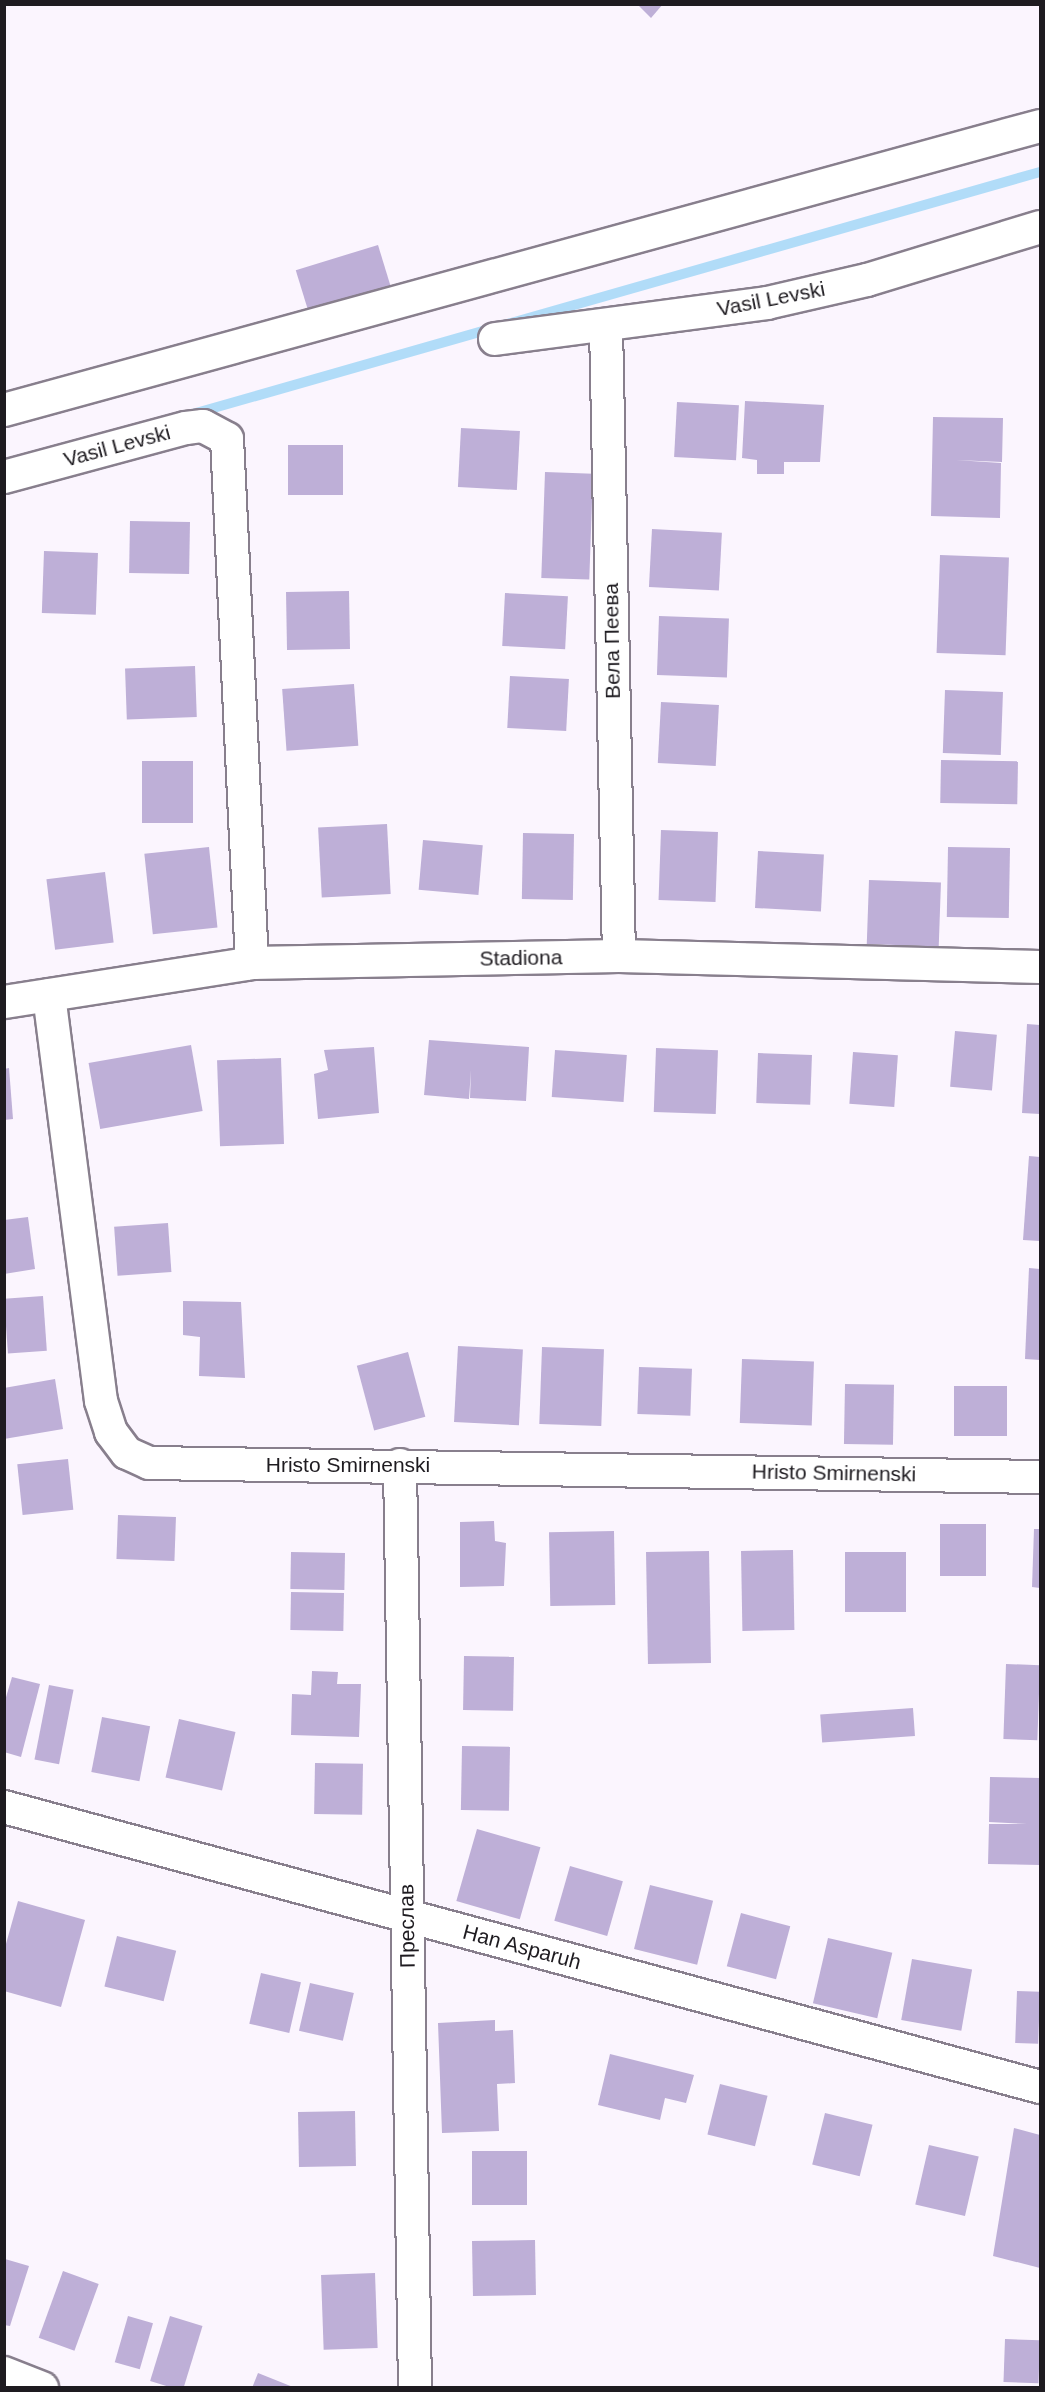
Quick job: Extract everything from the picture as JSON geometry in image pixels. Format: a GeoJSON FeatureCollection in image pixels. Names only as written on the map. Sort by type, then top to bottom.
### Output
{"type":"FeatureCollection","features":[{"type":"Feature","properties":{"kind":"street"},"geometry":{"type":"LineString","coordinates":[[4,410],[1041,126]]}},
{"type":"Feature","properties":{"kind":"street","name":"Vasil Levski"},"geometry":{"type":"LineString","coordinates":[[495,339],[766,303],[867,280],[1041,227]]}},
{"type":"Feature","properties":{"kind":"street","name":"Вела Пеева"},"geometry":{"type":"LineString","coordinates":[[606,326],[619,956]]}},
{"type":"Feature","properties":{"kind":"street","name":"Vasil Levski"},"geometry":{"type":"LineString","coordinates":[[4,477],[186,428],[203,426],[227,439],[252,963]]}},
{"type":"Feature","properties":{"kind":"street","name":"Stadiona"},"geometry":{"type":"LineString","coordinates":[[4,1002],[252,963],[619,956],[1041,967]]}},
{"type":"Feature","properties":{"kind":"street","name":"Hristo Smirnenski"},"geometry":{"type":"LineString","coordinates":[[49,995],[101,1401],[111,1432],[127,1453],[149,1463],[400,1465],[1041,1477]]}},
{"type":"Feature","properties":{"kind":"street","name":"Преслав"},"geometry":{"type":"LineString","coordinates":[[400,1465],[415,2388]]}},
{"type":"Feature","properties":{"kind":"street","name":"Han Asparuh"},"geometry":{"type":"LineString","coordinates":[[4,1807],[1041,2087]]}},
{"type":"Feature","properties":{"kind":"street"},"geometry":{"type":"LineString","coordinates":[[4,2373],[42,2388]]}},
{"type":"Feature","properties":{"kind":"building"},"geometry":{"type":"Polygon","coordinates":[[[637,4],[663,4],[651,18],[637,4]]]}},
{"type":"Feature","properties":{"kind":"building"},"geometry":{"type":"Polygon","coordinates":[[[378,245],[393,295],[311,320],[296,270],[378,245]]]}},
{"type":"Feature","properties":{"kind":"building"},"geometry":{"type":"Polygon","coordinates":[[[745,401],[824,405],[820,462],[784,462],[784,474],[757,474],[757,460],[742,458],[745,401]]]}},
{"type":"Feature","properties":{"kind":"building"},"geometry":{"type":"Polygon","coordinates":[[[677,402],[739,405],[736,460],[674,457],[677,402]]]}},
{"type":"Feature","properties":{"kind":"building"},"geometry":{"type":"Polygon","coordinates":[[[933,417],[1003,418],[1002,462],[956,460],[1001,463],[1000,518],[931,516],[933,417]]]}},
{"type":"Feature","properties":{"kind":"building"},"geometry":{"type":"Polygon","coordinates":[[[461,428],[520,431],[517,490],[458,487],[461,428]]]}},
{"type":"Feature","properties":{"kind":"building"},"geometry":{"type":"Polygon","coordinates":[[[288,445],[343,445],[343,495],[288,495],[288,445]]]}},
{"type":"Feature","properties":{"kind":"building"},"geometry":{"type":"Polygon","coordinates":[[[545,472],[593,474],[589,580],[541,578],[545,472]]]}},
{"type":"Feature","properties":{"kind":"building"},"geometry":{"type":"Polygon","coordinates":[[[130,521],[190,522],[189,574],[129,573],[130,521]]]}},
{"type":"Feature","properties":{"kind":"building"},"geometry":{"type":"Polygon","coordinates":[[[652,529],[722,533],[719,591],[649,587],[652,529]]]}},
{"type":"Feature","properties":{"kind":"building"},"geometry":{"type":"Polygon","coordinates":[[[44,551],[98,553],[96,615],[42,613],[44,551]]]}},
{"type":"Feature","properties":{"kind":"building"},"geometry":{"type":"Polygon","coordinates":[[[940,555],[1009,557],[1006,655],[937,653],[940,555]]]}},
{"type":"Feature","properties":{"kind":"building"},"geometry":{"type":"Polygon","coordinates":[[[349,591],[350,649],[287,650],[286,592],[349,591]]]}},
{"type":"Feature","properties":{"kind":"building"},"geometry":{"type":"Polygon","coordinates":[[[505,593],[568,596],[565,649],[502,646],[505,593]]]}},
{"type":"Feature","properties":{"kind":"building"},"geometry":{"type":"Polygon","coordinates":[[[659,616],[729,618],[727,677],[657,675],[659,616]]]}},
{"type":"Feature","properties":{"kind":"building"},"geometry":{"type":"Polygon","coordinates":[[[195,666],[197,717],[127,719],[125,668],[195,666]]]}},
{"type":"Feature","properties":{"kind":"building"},"geometry":{"type":"Polygon","coordinates":[[[510,676],[569,679],[566,731],[507,728],[510,676]]]}},
{"type":"Feature","properties":{"kind":"building"},"geometry":{"type":"Polygon","coordinates":[[[354,684],[358,746],[287,751],[282,689],[354,684]]]}},
{"type":"Feature","properties":{"kind":"building"},"geometry":{"type":"Polygon","coordinates":[[[945,690],[1003,692],[1001,755],[943,753],[945,690]]]}},
{"type":"Feature","properties":{"kind":"building"},"geometry":{"type":"Polygon","coordinates":[[[661,702],[719,705],[716,766],[658,763],[661,702]]]}},
{"type":"Feature","properties":{"kind":"building"},"geometry":{"type":"Polygon","coordinates":[[[941,760],[1018,761],[1017,804],[940,803],[941,760]]]}},
{"type":"Feature","properties":{"kind":"building"},"geometry":{"type":"Polygon","coordinates":[[[142,761],[193,761],[193,823],[142,823],[142,761]]]}},
{"type":"Feature","properties":{"kind":"building"},"geometry":{"type":"Polygon","coordinates":[[[387,824],[391,894],[322,898],[318,828],[387,824]]]}},
{"type":"Feature","properties":{"kind":"building"},"geometry":{"type":"Polygon","coordinates":[[[661,830],[718,832],[716,902],[659,900],[661,830]]]}},
{"type":"Feature","properties":{"kind":"building"},"geometry":{"type":"Polygon","coordinates":[[[523,833],[574,834],[573,900],[522,899],[523,833]]]}},
{"type":"Feature","properties":{"kind":"building"},"geometry":{"type":"Polygon","coordinates":[[[423,840],[483,845],[478,895],[419,890],[423,840]]]}},
{"type":"Feature","properties":{"kind":"building"},"geometry":{"type":"Polygon","coordinates":[[[209,847],[217,928],[153,934],[144,854],[209,847]]]}},
{"type":"Feature","properties":{"kind":"building"},"geometry":{"type":"Polygon","coordinates":[[[948,847],[1010,848],[1009,918],[947,917],[948,847]]]}},
{"type":"Feature","properties":{"kind":"building"},"geometry":{"type":"Polygon","coordinates":[[[758,851],[824,854],[821,911],[755,908],[758,851]]]}},
{"type":"Feature","properties":{"kind":"building"},"geometry":{"type":"Polygon","coordinates":[[[105,872],[114,942],[55,950],[46,879],[105,872]]]}},
{"type":"Feature","properties":{"kind":"building"},"geometry":{"type":"Polygon","coordinates":[[[869,880],[941,883],[939,946],[867,944],[869,880]]]}},
{"type":"Feature","properties":{"kind":"building"},"geometry":{"type":"Polygon","coordinates":[[[1027,1024],[1040,1025],[1040,1114],[1022,1113],[1027,1024]]]}},
{"type":"Feature","properties":{"kind":"building"},"geometry":{"type":"Polygon","coordinates":[[[955,1031],[997,1035],[992,1090],[950,1087],[955,1031]]]}},
{"type":"Feature","properties":{"kind":"building"},"geometry":{"type":"Polygon","coordinates":[[[429,1040],[529,1047],[526,1101],[470,1098],[471,1070],[469,1099],[424,1095],[429,1040]]]}},
{"type":"Feature","properties":{"kind":"building"},"geometry":{"type":"Polygon","coordinates":[[[191,1045],[203,1111],[100,1129],[89,1063],[191,1045]]]}},
{"type":"Feature","properties":{"kind":"building"},"geometry":{"type":"Polygon","coordinates":[[[374,1047],[379,1113],[318,1119],[314,1074],[328,1070],[324,1050],[374,1047]]]}},
{"type":"Feature","properties":{"kind":"building"},"geometry":{"type":"Polygon","coordinates":[[[656,1048],[718,1050],[716,1114],[654,1112],[656,1048]]]}},
{"type":"Feature","properties":{"kind":"building"},"geometry":{"type":"Polygon","coordinates":[[[555,1050],[627,1055],[624,1102],[552,1097],[555,1050]]]}},
{"type":"Feature","properties":{"kind":"building"},"geometry":{"type":"Polygon","coordinates":[[[853,1052],[898,1055],[894,1107],[849,1104],[853,1052]]]}},
{"type":"Feature","properties":{"kind":"building"},"geometry":{"type":"Polygon","coordinates":[[[758,1053],[812,1055],[810,1105],[756,1103],[758,1053]]]}},
{"type":"Feature","properties":{"kind":"building"},"geometry":{"type":"Polygon","coordinates":[[[281,1058],[284,1144],[220,1146],[217,1060],[281,1058]]]}},
{"type":"Feature","properties":{"kind":"building"},"geometry":{"type":"Polygon","coordinates":[[[9,1068],[13,1119],[4,1120],[4,1069],[9,1068]]]}},
{"type":"Feature","properties":{"kind":"building"},"geometry":{"type":"Polygon","coordinates":[[[1029,1156],[1040,1157],[1040,1241],[1023,1240],[1029,1156]]]}},
{"type":"Feature","properties":{"kind":"building"},"geometry":{"type":"Polygon","coordinates":[[[28,1217],[35,1269],[4,1274],[4,1220],[28,1217]]]}},
{"type":"Feature","properties":{"kind":"building"},"geometry":{"type":"Polygon","coordinates":[[[168,1223],[171,1272],[118,1276],[114,1227],[168,1223]]]}},
{"type":"Feature","properties":{"kind":"building"},"geometry":{"type":"Polygon","coordinates":[[[1029,1268],[1040,1269],[1040,1360],[1025,1359],[1029,1268]]]}},
{"type":"Feature","properties":{"kind":"building"},"geometry":{"type":"Polygon","coordinates":[[[43,1296],[47,1351],[8,1354],[4,1299],[43,1296]]]}},
{"type":"Feature","properties":{"kind":"building"},"geometry":{"type":"Polygon","coordinates":[[[183,1301],[241,1302],[245,1378],[199,1376],[200,1337],[183,1335],[183,1301]]]}},
{"type":"Feature","properties":{"kind":"building"},"geometry":{"type":"Polygon","coordinates":[[[458,1346],[523,1349],[519,1425],[454,1422],[458,1346]]]}},
{"type":"Feature","properties":{"kind":"building"},"geometry":{"type":"Polygon","coordinates":[[[542,1347],[604,1349],[601,1426],[539,1424],[542,1347]]]}},
{"type":"Feature","properties":{"kind":"building"},"geometry":{"type":"Polygon","coordinates":[[[408,1352],[425,1417],[374,1430],[357,1366],[408,1352]]]}},
{"type":"Feature","properties":{"kind":"building"},"geometry":{"type":"Polygon","coordinates":[[[742,1359],[814,1362],[812,1425],[740,1423],[742,1359]]]}},
{"type":"Feature","properties":{"kind":"building"},"geometry":{"type":"Polygon","coordinates":[[[639,1367],[692,1369],[690,1416],[637,1414],[639,1367]]]}},
{"type":"Feature","properties":{"kind":"building"},"geometry":{"type":"Polygon","coordinates":[[[55,1379],[63,1429],[4,1439],[4,1388],[55,1379]]]}},
{"type":"Feature","properties":{"kind":"building"},"geometry":{"type":"Polygon","coordinates":[[[845,1384],[894,1385],[893,1445],[844,1444],[845,1384]]]}},
{"type":"Feature","properties":{"kind":"building"},"geometry":{"type":"Polygon","coordinates":[[[954,1386],[1007,1386],[1007,1436],[954,1436],[954,1386]]]}},
{"type":"Feature","properties":{"kind":"building"},"geometry":{"type":"Polygon","coordinates":[[[68,1459],[73,1510],[23,1515],[17,1464],[68,1459]]]}},
{"type":"Feature","properties":{"kind":"building"},"geometry":{"type":"Polygon","coordinates":[[[118,1515],[176,1517],[174,1561],[116,1559],[118,1515]]]}},
{"type":"Feature","properties":{"kind":"building"},"geometry":{"type":"Polygon","coordinates":[[[494,1521],[495,1541],[506,1543],[504,1586],[460,1587],[460,1522],[494,1521]]]}},
{"type":"Feature","properties":{"kind":"building"},"geometry":{"type":"Polygon","coordinates":[[[940,1524],[986,1524],[986,1576],[940,1576],[940,1524]]]}},
{"type":"Feature","properties":{"kind":"building"},"geometry":{"type":"Polygon","coordinates":[[[1034,1529],[1040,1529],[1040,1588],[1032,1587],[1034,1529]]]}},
{"type":"Feature","properties":{"kind":"building"},"geometry":{"type":"Polygon","coordinates":[[[614,1531],[615,1605],[550,1606],[549,1532],[614,1531]]]}},
{"type":"Feature","properties":{"kind":"building"},"geometry":{"type":"Polygon","coordinates":[[[793,1550],[794,1630],[742,1631],[741,1551],[793,1550]]]}},
{"type":"Feature","properties":{"kind":"building"},"geometry":{"type":"Polygon","coordinates":[[[709,1551],[711,1663],[648,1664],[646,1552],[709,1551]]]}},
{"type":"Feature","properties":{"kind":"building"},"geometry":{"type":"Polygon","coordinates":[[[291,1552],[345,1553],[344,1590],[290,1589],[291,1552]]]}},
{"type":"Feature","properties":{"kind":"building"},"geometry":{"type":"Polygon","coordinates":[[[845,1552],[906,1552],[906,1612],[845,1612],[845,1552]]]}},
{"type":"Feature","properties":{"kind":"building"},"geometry":{"type":"Polygon","coordinates":[[[291,1592],[344,1593],[343,1631],[290,1630],[291,1592]]]}},
{"type":"Feature","properties":{"kind":"building"},"geometry":{"type":"Polygon","coordinates":[[[464,1656],[514,1657],[513,1711],[463,1710],[464,1656]]]}},
{"type":"Feature","properties":{"kind":"building"},"geometry":{"type":"Polygon","coordinates":[[[1006,1664],[1040,1665],[1037,1740],[1003,1739],[1006,1664]]]}},
{"type":"Feature","properties":{"kind":"building"},"geometry":{"type":"Polygon","coordinates":[[[312,1671],[338,1672],[337,1684],[361,1684],[359,1737],[291,1735],[292,1694],[311,1695],[312,1671]]]}},
{"type":"Feature","properties":{"kind":"building"},"geometry":{"type":"Polygon","coordinates":[[[12,1677],[40,1684],[21,1757],[4,1752],[4,1704],[12,1677]]]}},
{"type":"Feature","properties":{"kind":"building"},"geometry":{"type":"Polygon","coordinates":[[[49,1685],[74,1690],[59,1764],[34,1760],[49,1685]]]}},
{"type":"Feature","properties":{"kind":"building"},"geometry":{"type":"Polygon","coordinates":[[[913,1708],[915,1736],[822,1742],[820,1714],[913,1708]]]}},
{"type":"Feature","properties":{"kind":"building"},"geometry":{"type":"Polygon","coordinates":[[[102,1717],[150,1726],[139,1781],[91,1772],[102,1717]]]}},
{"type":"Feature","properties":{"kind":"building"},"geometry":{"type":"Polygon","coordinates":[[[179,1719],[236,1732],[222,1791],[166,1777],[179,1719]]]}},
{"type":"Feature","properties":{"kind":"building"},"geometry":{"type":"Polygon","coordinates":[[[462,1746],[510,1747],[509,1811],[461,1810],[462,1746]]]}},
{"type":"Feature","properties":{"kind":"building"},"geometry":{"type":"Polygon","coordinates":[[[315,1763],[363,1764],[362,1815],[314,1814],[315,1763]]]}},
{"type":"Feature","properties":{"kind":"building"},"geometry":{"type":"Polygon","coordinates":[[[990,1777],[1040,1778],[1040,1865],[988,1864],[989,1824],[1027,1824],[989,1822],[990,1777]]]}},
{"type":"Feature","properties":{"kind":"building"},"geometry":{"type":"Polygon","coordinates":[[[477,1829],[540,1847],[520,1919],[456,1901],[477,1829]]]}},
{"type":"Feature","properties":{"kind":"building"},"geometry":{"type":"Polygon","coordinates":[[[570,1866],[623,1881],[607,1936],[554,1921],[570,1866]]]}},
{"type":"Feature","properties":{"kind":"building"},"geometry":{"type":"Polygon","coordinates":[[[650,1885],[713,1901],[697,1965],[634,1949],[650,1885]]]}},
{"type":"Feature","properties":{"kind":"building"},"geometry":{"type":"Polygon","coordinates":[[[18,1901],[85,1920],[61,2007],[4,1991],[4,1951],[18,1901]]]}},
{"type":"Feature","properties":{"kind":"building"},"geometry":{"type":"Polygon","coordinates":[[[741,1913],[790,1926],[776,1979],[727,1966],[741,1913]]]}},
{"type":"Feature","properties":{"kind":"building"},"geometry":{"type":"Polygon","coordinates":[[[117,1936],[176,1951],[164,2001],[104,1986],[117,1936]]]}},
{"type":"Feature","properties":{"kind":"building"},"geometry":{"type":"Polygon","coordinates":[[[828,1938],[892,1953],[877,2018],[813,2003],[828,1938]]]}},
{"type":"Feature","properties":{"kind":"building"},"geometry":{"type":"Polygon","coordinates":[[[912,1959],[972,1970],[961,2031],[901,2020],[912,1959]]]}},
{"type":"Feature","properties":{"kind":"building"},"geometry":{"type":"Polygon","coordinates":[[[261,1973],[301,1982],[289,2033],[249,2024],[261,1973]]]}},
{"type":"Feature","properties":{"kind":"building"},"geometry":{"type":"Polygon","coordinates":[[[310,1983],[354,1993],[343,2041],[299,2031],[310,1983]]]}},
{"type":"Feature","properties":{"kind":"building"},"geometry":{"type":"Polygon","coordinates":[[[1017,1991],[1040,1992],[1038,2044],[1015,2043],[1017,1991]]]}},
{"type":"Feature","properties":{"kind":"building"},"geometry":{"type":"Polygon","coordinates":[[[495,2020],[495,2031],[513,2030],[515,2083],[497,2084],[499,2131],[442,2133],[438,2023],[495,2020]]]}},
{"type":"Feature","properties":{"kind":"building"},"geometry":{"type":"Polygon","coordinates":[[[610,2054],[694,2075],[686,2103],[665,2098],[660,2120],[598,2105],[610,2054]]]}},
{"type":"Feature","properties":{"kind":"building"},"geometry":{"type":"Polygon","coordinates":[[[720,2084],[768,2096],[755,2146],[707,2134],[720,2084]]]}},
{"type":"Feature","properties":{"kind":"building"},"geometry":{"type":"Polygon","coordinates":[[[355,2111],[356,2166],[299,2167],[298,2112],[355,2111]]]}},
{"type":"Feature","properties":{"kind":"building"},"geometry":{"type":"Polygon","coordinates":[[[825,2113],[873,2125],[860,2176],[812,2164],[825,2113]]]}},
{"type":"Feature","properties":{"kind":"building"},"geometry":{"type":"Polygon","coordinates":[[[1014,2128],[1040,2135],[1040,2268],[993,2256],[1014,2128]]]}},
{"type":"Feature","properties":{"kind":"building"},"geometry":{"type":"Polygon","coordinates":[[[929,2145],[979,2156],[965,2216],[915,2204],[929,2145]]]}},
{"type":"Feature","properties":{"kind":"building"},"geometry":{"type":"Polygon","coordinates":[[[472,2151],[527,2151],[527,2205],[472,2205],[472,2151]]]}},
{"type":"Feature","properties":{"kind":"building"},"geometry":{"type":"Polygon","coordinates":[[[535,2240],[536,2295],[473,2296],[472,2241],[535,2240]]]}},
{"type":"Feature","properties":{"kind":"building"},"geometry":{"type":"Polygon","coordinates":[[[5,2259],[29,2266],[10,2326],[4,2325],[5,2259]]]}},
{"type":"Feature","properties":{"kind":"building"},"geometry":{"type":"Polygon","coordinates":[[[63,2271],[99,2284],[74,2351],[39,2338],[63,2271]]]}},
{"type":"Feature","properties":{"kind":"building"},"geometry":{"type":"Polygon","coordinates":[[[375,2273],[378,2348],[324,2350],[321,2275],[375,2273]]]}},
{"type":"Feature","properties":{"kind":"building"},"geometry":{"type":"Polygon","coordinates":[[[128,2316],[153,2323],[140,2369],[115,2362],[128,2316]]]}},
{"type":"Feature","properties":{"kind":"building"},"geometry":{"type":"Polygon","coordinates":[[[170,2316],[203,2326],[184,2388],[173,2388],[150,2381],[170,2316]]]}},
{"type":"Feature","properties":{"kind":"building"},"geometry":{"type":"Polygon","coordinates":[[[1005,2339],[1040,2340],[1038,2383],[1003,2382],[1005,2339]]]}},
{"type":"Feature","properties":{"kind":"building"},"geometry":{"type":"Polygon","coordinates":[[[258,2373],[293,2387],[293,2388],[252,2388],[258,2373]]]}},
{"type":"Feature","properties":{"kind":"waterway"},"geometry":{"type":"LineString","coordinates":[[189,415],[1040,172]]}}]}
